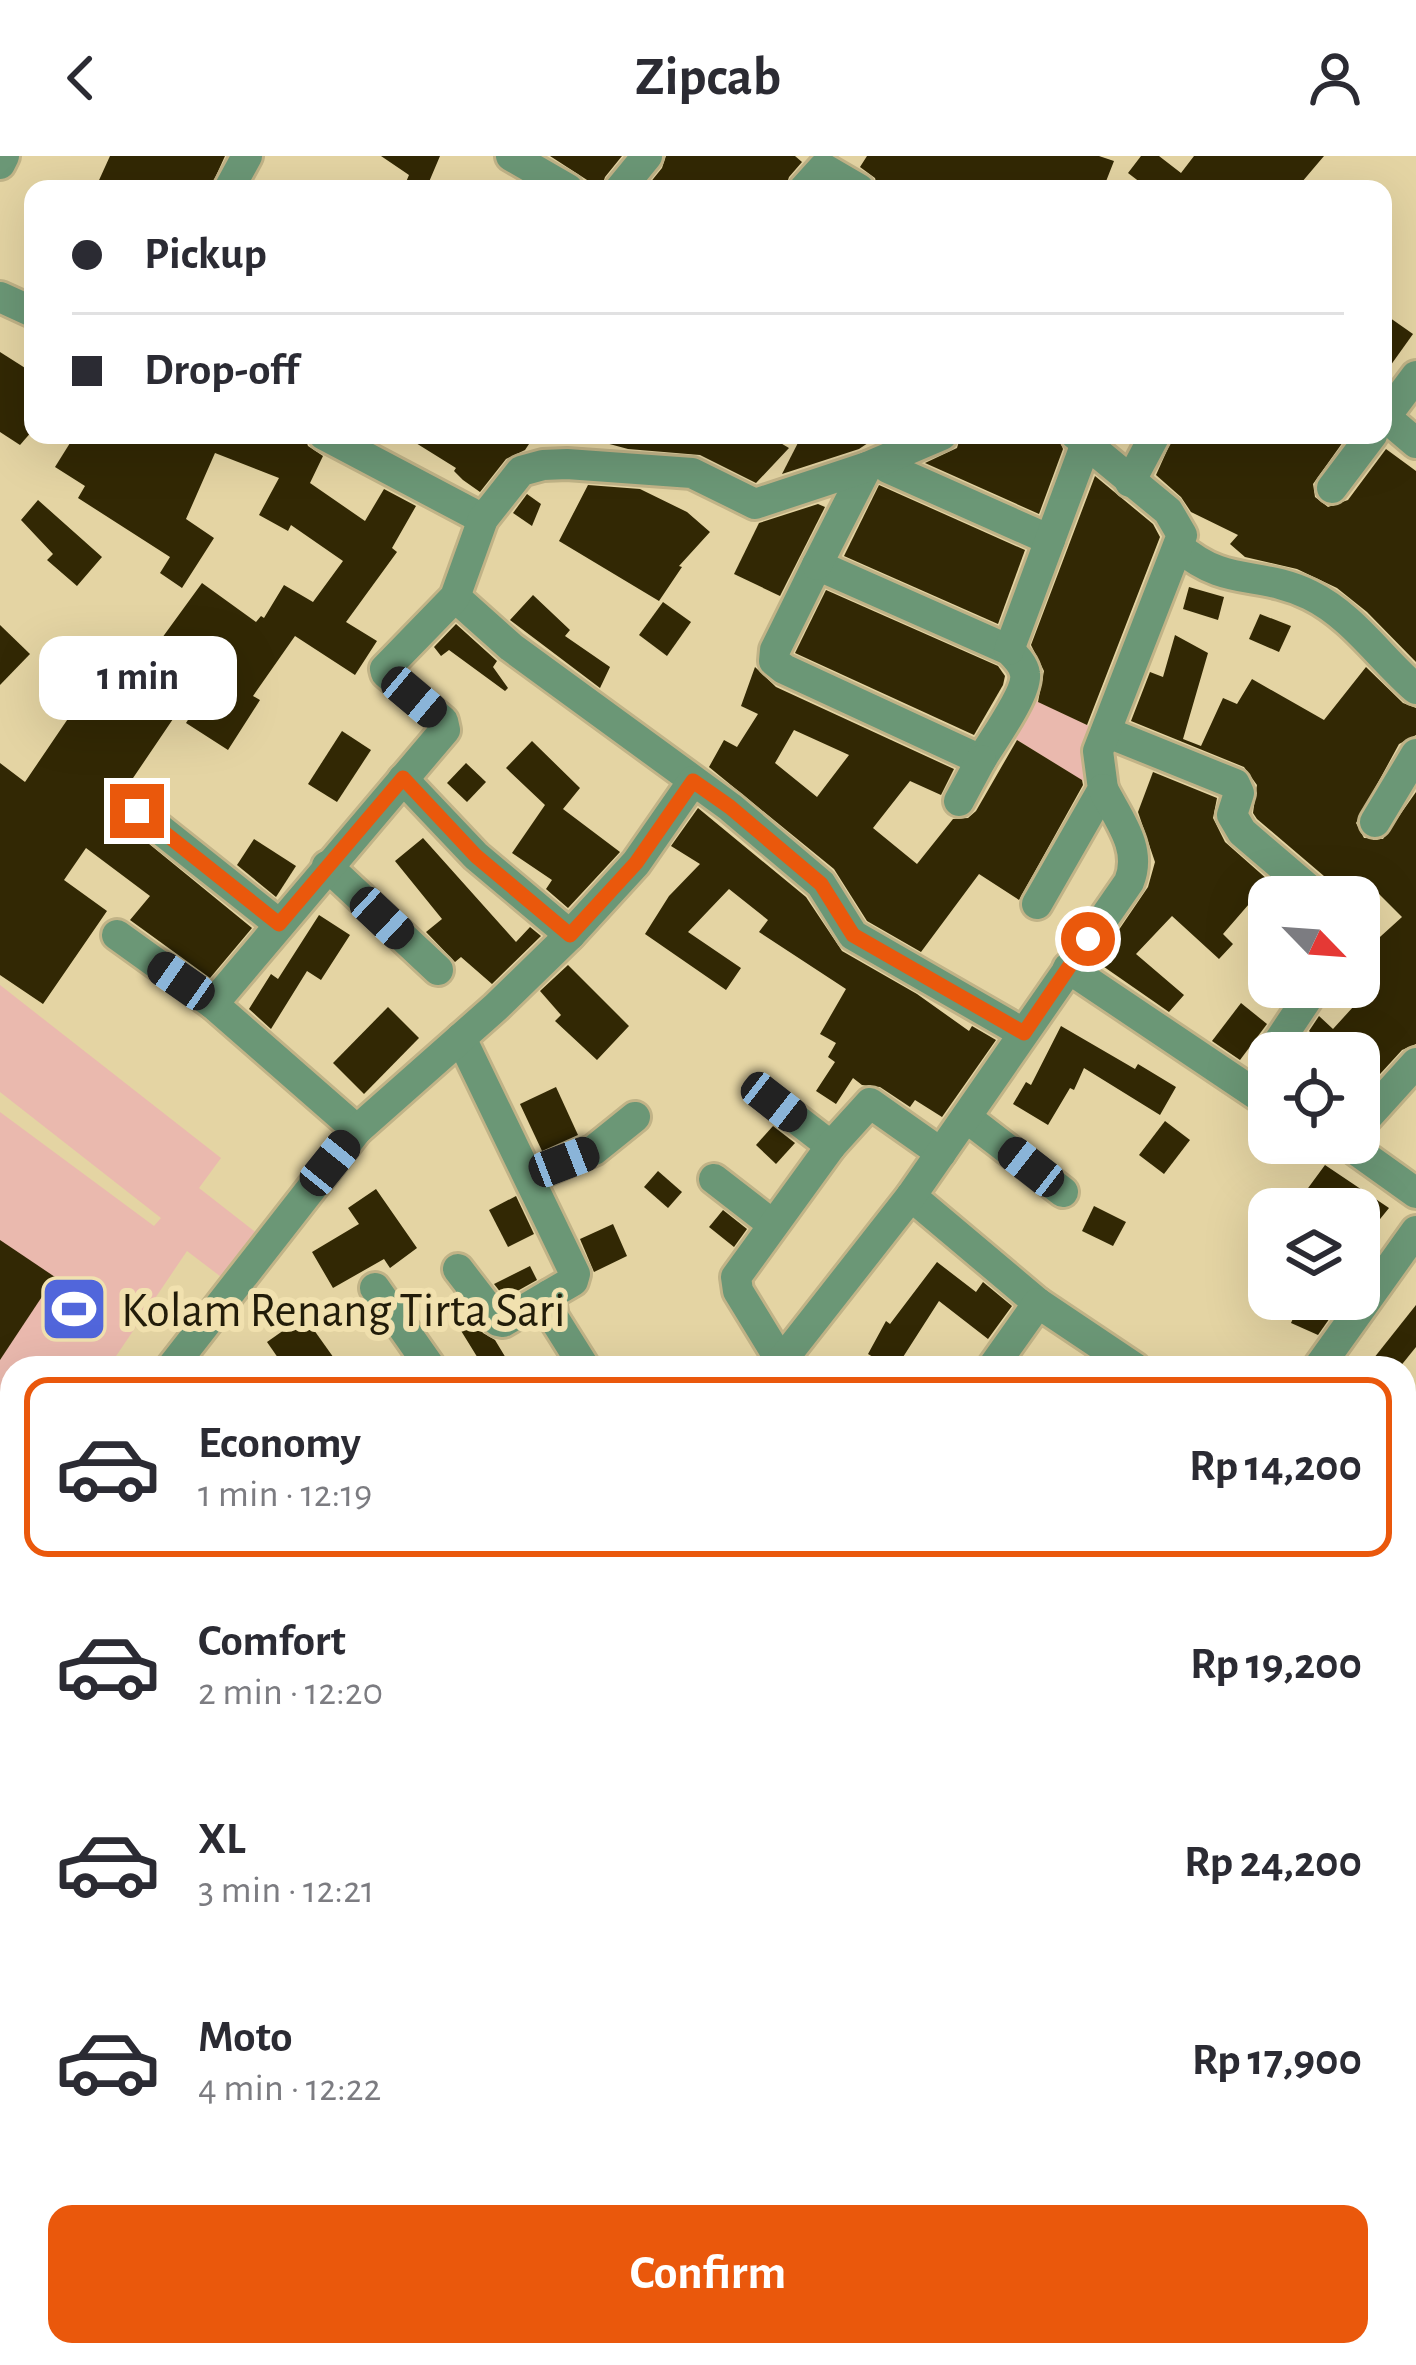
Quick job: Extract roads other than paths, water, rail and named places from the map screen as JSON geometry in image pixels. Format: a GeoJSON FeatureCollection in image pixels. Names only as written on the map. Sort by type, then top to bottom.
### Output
{"type":"FeatureCollection","features":[{"type":"Feature","properties":{"kind":"street"},"geometry":{"type":"LineString","coordinates":[[0,164],[4,156]]}},
{"type":"Feature","properties":{"kind":"street"},"geometry":{"type":"LineString","coordinates":[[627,180],[647,156]]}},
{"type":"Feature","properties":{"kind":"street"},"geometry":{"type":"LineString","coordinates":[[514,169],[544,180]]}},
{"type":"Feature","properties":{"kind":"street"},"geometry":{"type":"LineString","coordinates":[[1392,408],[1416,376]]}},
{"type":"Feature","properties":{"kind":"street"},"geometry":{"type":"LineString","coordinates":[[341,444],[483,519]]}},
{"type":"Feature","properties":{"kind":"street"},"geometry":{"type":"LineString","coordinates":[[213,1004],[446,727],[386,669],[455,597],[483,519],[521,472],[543,465],[692,473],[755,504],[877,468],[924,444]]}},
{"type":"Feature","properties":{"kind":"street"},"geometry":{"type":"LineString","coordinates":[[1009,650],[1079,444]]}},
{"type":"Feature","properties":{"kind":"street"},"geometry":{"type":"LineString","coordinates":[[786,1356],[967,1118],[1136,866],[1135,853],[1103,789],[1098,751],[1182,535],[1177,523],[1085,444]]}},
{"type":"Feature","properties":{"kind":"street"},"geometry":{"type":"LineString","coordinates":[[1130,482],[1150,444]]}},
{"type":"Feature","properties":{"kind":"street"},"geometry":{"type":"LineString","coordinates":[[1332,488],[1365,444]]}},
{"type":"Feature","properties":{"kind":"street"},"geometry":{"type":"LineString","coordinates":[[877,468],[1050,540]]}},
{"type":"Feature","properties":{"kind":"street"},"geometry":{"type":"LineString","coordinates":[[877,468],[817,566],[775,650],[774,661],[981,760]]}},
{"type":"Feature","properties":{"kind":"street"},"geometry":{"type":"LineString","coordinates":[[1179,547],[1203,568],[1251,580],[1280,581],[1317,598],[1368,639],[1416,689]]}},
{"type":"Feature","properties":{"kind":"street"},"geometry":{"type":"LineString","coordinates":[[817,566],[1009,650],[1025,673],[1023,688],[959,801]]}},
{"type":"Feature","properties":{"kind":"street"},"geometry":{"type":"LineString","coordinates":[[455,597],[511,647],[730,807],[821,884],[853,935],[1024,1033]]}},
{"type":"Feature","properties":{"kind":"street"},"geometry":{"type":"LineString","coordinates":[[1106,732],[1234,784],[1239,794],[1232,815],[1241,832],[1293,876]]}},
{"type":"Feature","properties":{"kind":"street"},"geometry":{"type":"LineString","coordinates":[[1375,822],[1416,754]]}},
{"type":"Feature","properties":{"kind":"street"},"geometry":{"type":"LineString","coordinates":[[403,778],[476,856],[570,935]]}},
{"type":"Feature","properties":{"kind":"street"},"geometry":{"type":"LineString","coordinates":[[180,1356],[357,1130],[570,935],[636,863],[693,781]]}},
{"type":"Feature","properties":{"kind":"street"},"geometry":{"type":"LineString","coordinates":[[1037,904],[1103,789]]}},
{"type":"Feature","properties":{"kind":"street"},"geometry":{"type":"LineString","coordinates":[[137,811],[279,924]]}},
{"type":"Feature","properties":{"kind":"street"},"geometry":{"type":"LineString","coordinates":[[327,866],[438,970]]}},
{"type":"Feature","properties":{"kind":"street"},"geometry":{"type":"LineString","coordinates":[[117,935],[213,1004],[357,1130]]}},
{"type":"Feature","properties":{"kind":"street"},"geometry":{"type":"LineString","coordinates":[[1068,968],[1248,1089]]}},
{"type":"Feature","properties":{"kind":"street"},"geometry":{"type":"LineString","coordinates":[[458,1269],[503,1322],[572,1281],[575,1274],[461,1038]]}},
{"type":"Feature","properties":{"kind":"street"},"geometry":{"type":"LineString","coordinates":[[1380,1103],[1416,1063]]}},
{"type":"Feature","properties":{"kind":"street"},"geometry":{"type":"LineString","coordinates":[[774,1102],[831,1146]]}},
{"type":"Feature","properties":{"kind":"street"},"geometry":{"type":"LineString","coordinates":[[774,1356],[738,1291],[736,1277],[831,1146],[870,1102],[941,1154]]}},
{"type":"Feature","properties":{"kind":"street"},"geometry":{"type":"LineString","coordinates":[[530,1177],[594,1150],[635,1117]]}},
{"type":"Feature","properties":{"kind":"street"},"geometry":{"type":"LineString","coordinates":[[967,1118],[1063,1192]]}},
{"type":"Feature","properties":{"kind":"street"},"geometry":{"type":"LineString","coordinates":[[1375,1164],[1416,1193]]}},
{"type":"Feature","properties":{"kind":"street"},"geometry":{"type":"LineString","coordinates":[[714,1179],[772,1224]]}},
{"type":"Feature","properties":{"kind":"street"},"geometry":{"type":"LineString","coordinates":[[911,1196],[1038,1304],[1117,1356]]}},
{"type":"Feature","properties":{"kind":"street"},"geometry":{"type":"LineString","coordinates":[[1327,1356],[1416,1231]]}},
{"type":"Feature","properties":{"kind":"street"},"geometry":{"type":"LineString","coordinates":[[375,1288],[423,1356]]}},
{"type":"Feature","properties":{"kind":"street"},"geometry":{"type":"LineString","coordinates":[[549,1295],[553,1317],[577,1356]]}},
{"type":"Feature","properties":{"kind":"street"},"geometry":{"type":"LineString","coordinates":[[1001,1356],[1038,1304]]}},
{"type":"Feature","properties":{"kind":"place","name":"Kolam Renang Tirta Sari"},"geometry":{"type":"Point","coordinates":[74,1309]}}]}
